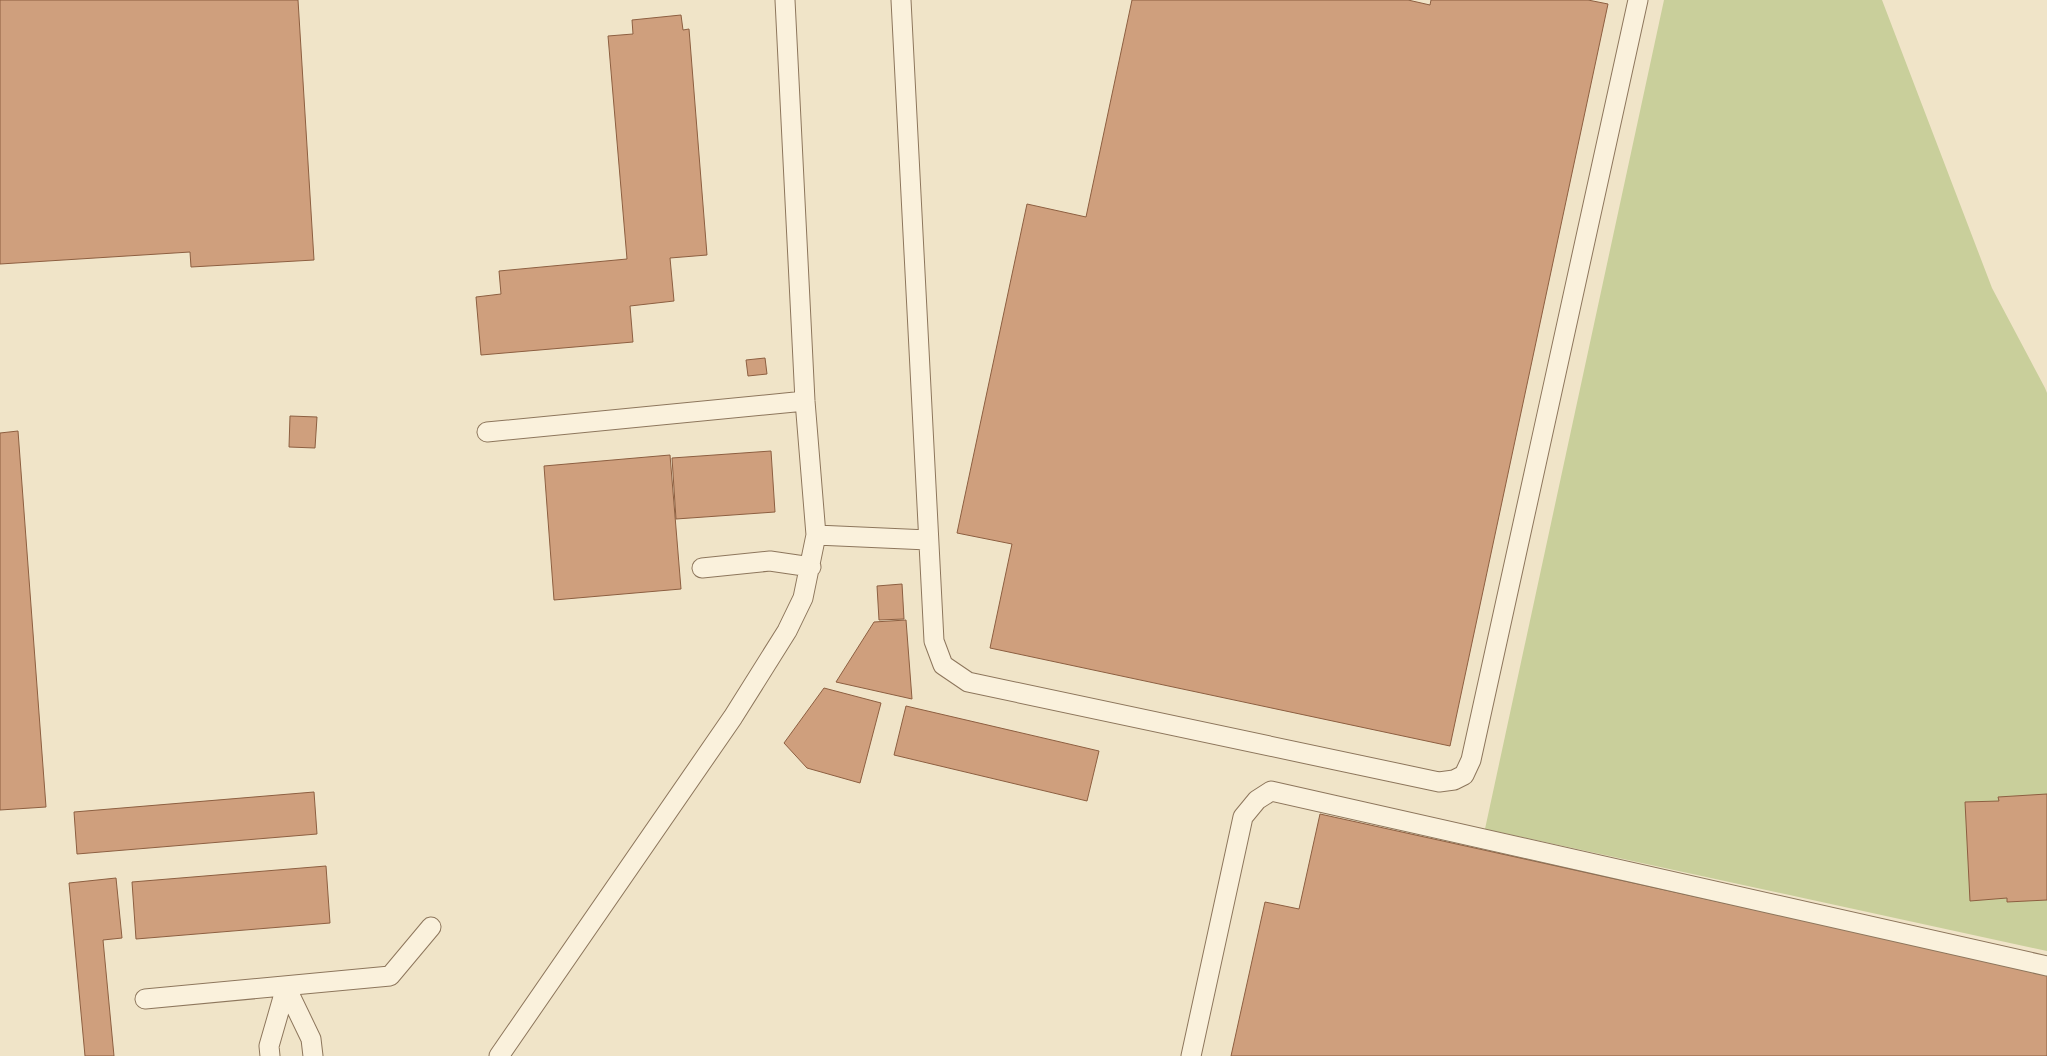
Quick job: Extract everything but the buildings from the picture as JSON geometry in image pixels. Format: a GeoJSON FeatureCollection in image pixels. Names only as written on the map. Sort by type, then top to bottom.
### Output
{"type":"FeatureCollection","features":[{"type":"Feature","properties":{"kind":"lane"},"geometry":{"type":"LineString","coordinates":[[499,1056],[738,709],[787,631],[803,598],[811,567],[816,535],[805,401],[785,0]]}},
{"type":"Feature","properties":{"kind":"lane"},"geometry":{"type":"LineString","coordinates":[[901,0],[934,641],[943,665],[968,682],[1439,782],[1454,780],[1464,775],[1471,760],[1638,0]]}},
{"type":"Feature","properties":{"kind":"lane"},"geometry":{"type":"LineString","coordinates":[[486,432],[805,401]]}},
{"type":"Feature","properties":{"kind":"lane"},"geometry":{"type":"LineString","coordinates":[[816,535],[928,540]]}},
{"type":"Feature","properties":{"kind":"lane"},"geometry":{"type":"LineString","coordinates":[[702,568],[770,561],[811,567]]}},
{"type":"Feature","properties":{"kind":"lane"},"geometry":{"type":"LineString","coordinates":[[1191,1056],[1243,817],[1257,800],[1271,791],[2047,966]]}},
{"type":"Feature","properties":{"kind":"lane"},"geometry":{"type":"LineString","coordinates":[[145,999],[390,976],[430,927]]}},
{"type":"Feature","properties":{"kind":"lane"},"geometry":{"type":"LineString","coordinates":[[270,1056],[269,1046],[286,987]]}},
{"type":"Feature","properties":{"kind":"lane"},"geometry":{"type":"LineString","coordinates":[[286,987],[312,1039],[313,1056]]}},
{"type":"Feature","properties":{"kind":"green space"},"geometry":{"type":"Polygon","coordinates":[[[1664,0],[1882,0],[1992,288],[2045,388],[2047,393],[2047,951],[1485,829],[1664,0]]]}}]}
